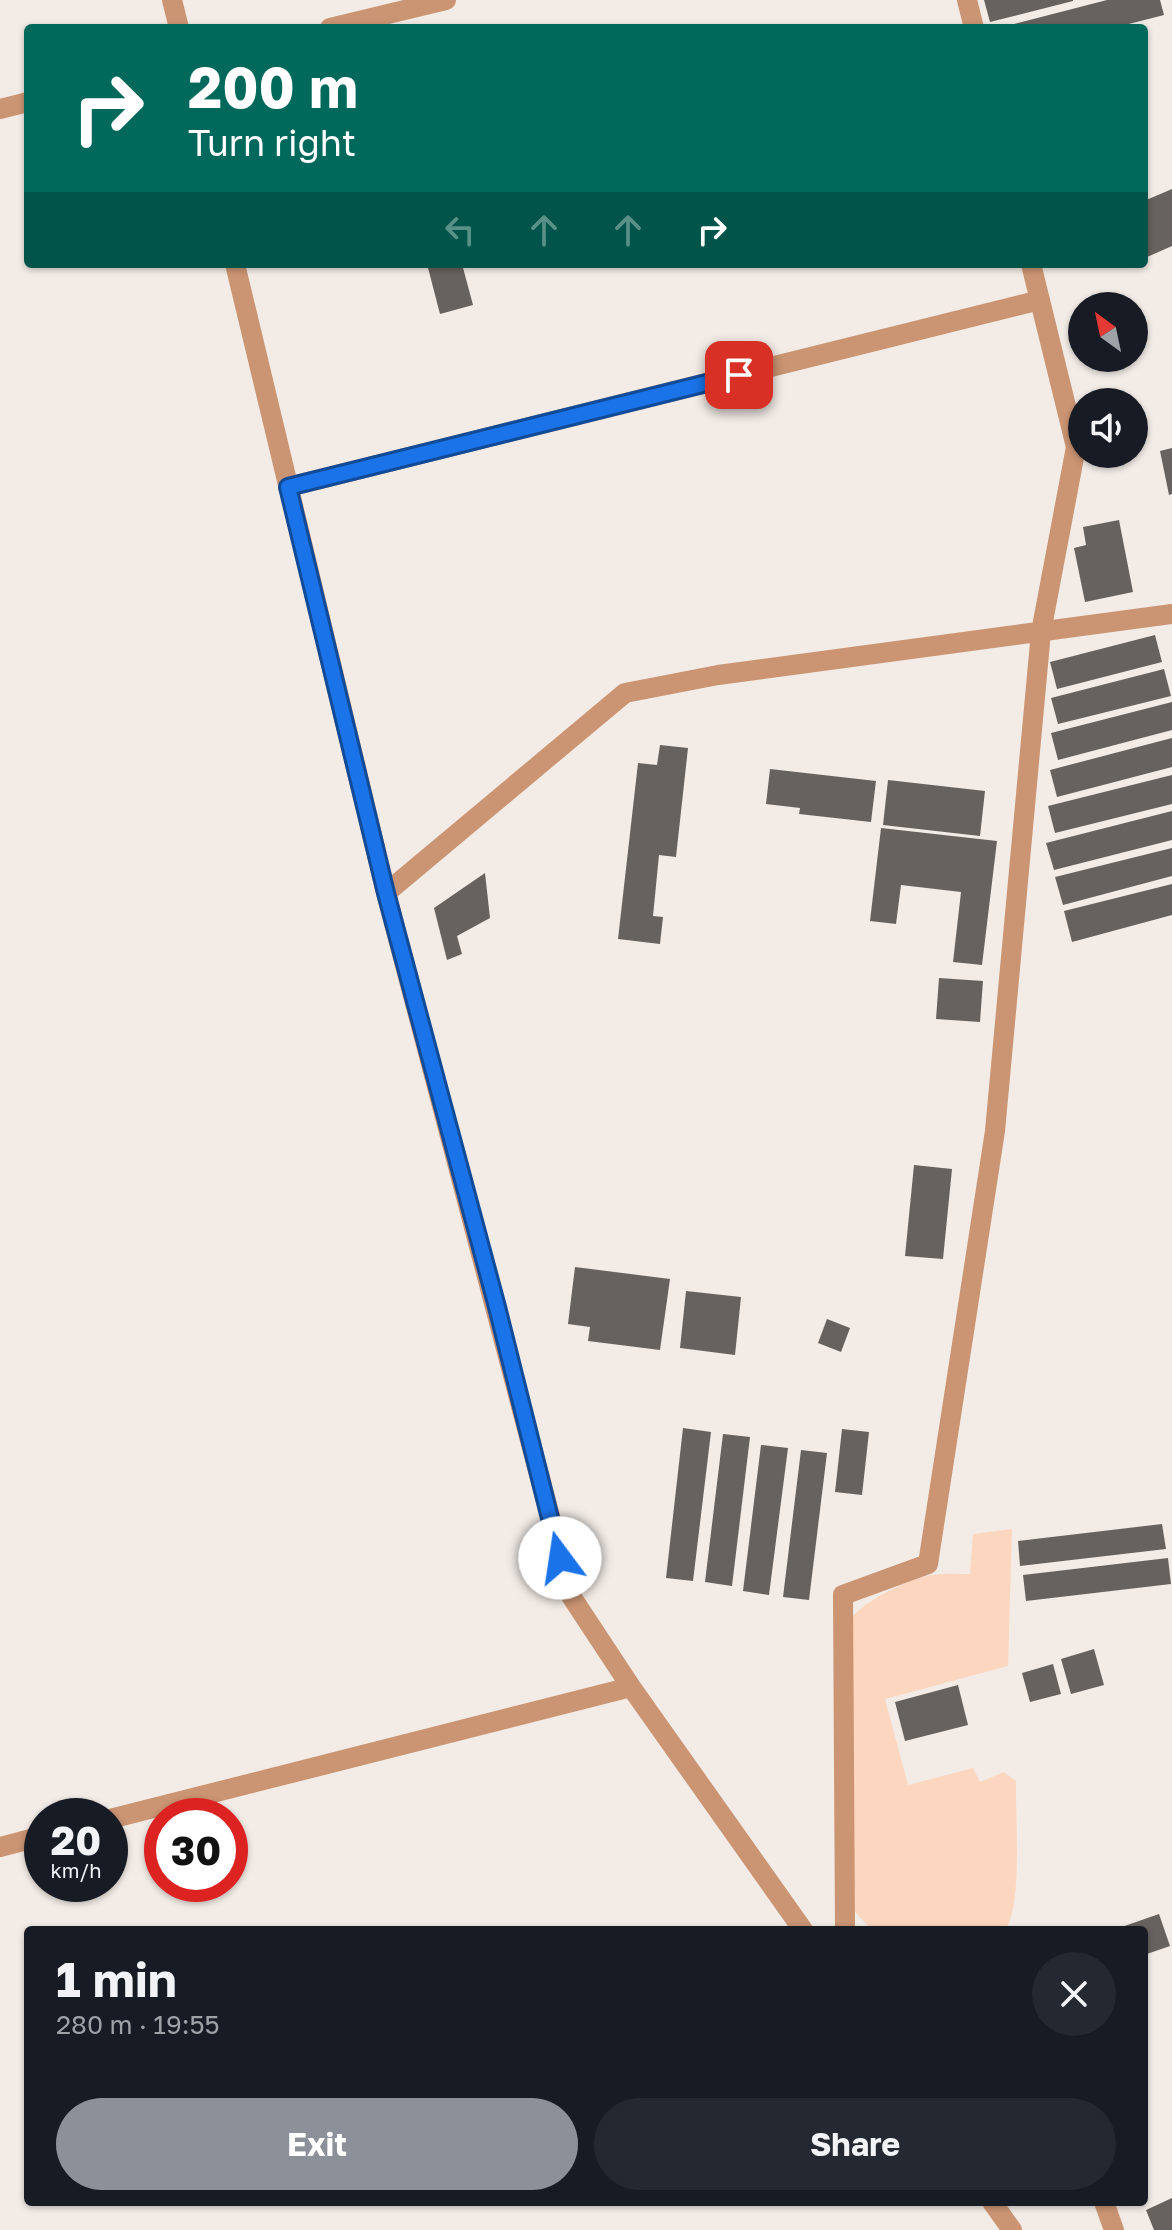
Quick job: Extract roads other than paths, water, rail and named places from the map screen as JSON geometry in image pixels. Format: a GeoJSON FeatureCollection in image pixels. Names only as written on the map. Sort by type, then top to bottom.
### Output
{"type":"FeatureCollection","features":[{"type":"Feature","properties":{"kind":"street"},"geometry":{"type":"LineString","coordinates":[[172,0],[178,24]]}},
{"type":"Feature","properties":{"kind":"street"},"geometry":{"type":"LineString","coordinates":[[347,24],[446,0]]}},
{"type":"Feature","properties":{"kind":"street"},"geometry":{"type":"LineString","coordinates":[[967,0],[973,24]]}},
{"type":"Feature","properties":{"kind":"street"},"geometry":{"type":"LineString","coordinates":[[0,109],[24,103]]}},
{"type":"Feature","properties":{"kind":"street"},"geometry":{"type":"LineString","coordinates":[[236,268],[386,893],[571,1596],[631,1687],[800,1926]]}},
{"type":"Feature","properties":{"kind":"street"},"geometry":{"type":"LineString","coordinates":[[845,1926],[843,1595],[928,1564],[995,1131],[1041,632],[1076,447],[1032,268]]}},
{"type":"Feature","properties":{"kind":"street"},"geometry":{"type":"LineString","coordinates":[[288,487],[1040,300]]}},
{"type":"Feature","properties":{"kind":"street"},"geometry":{"type":"LineString","coordinates":[[386,893],[625,693],[718,675],[1172,614]]}},
{"type":"Feature","properties":{"kind":"street"},"geometry":{"type":"LineString","coordinates":[[128,1814],[631,1687]]}},
{"type":"Feature","properties":{"kind":"street"},"geometry":{"type":"LineString","coordinates":[[0,1847],[24,1841]]}},
{"type":"Feature","properties":{"kind":"street"},"geometry":{"type":"LineString","coordinates":[[995,2206],[1012,2230]]}},
{"type":"Feature","properties":{"kind":"street"},"geometry":{"type":"LineString","coordinates":[[1105,2206],[1114,2230]]}}]}
